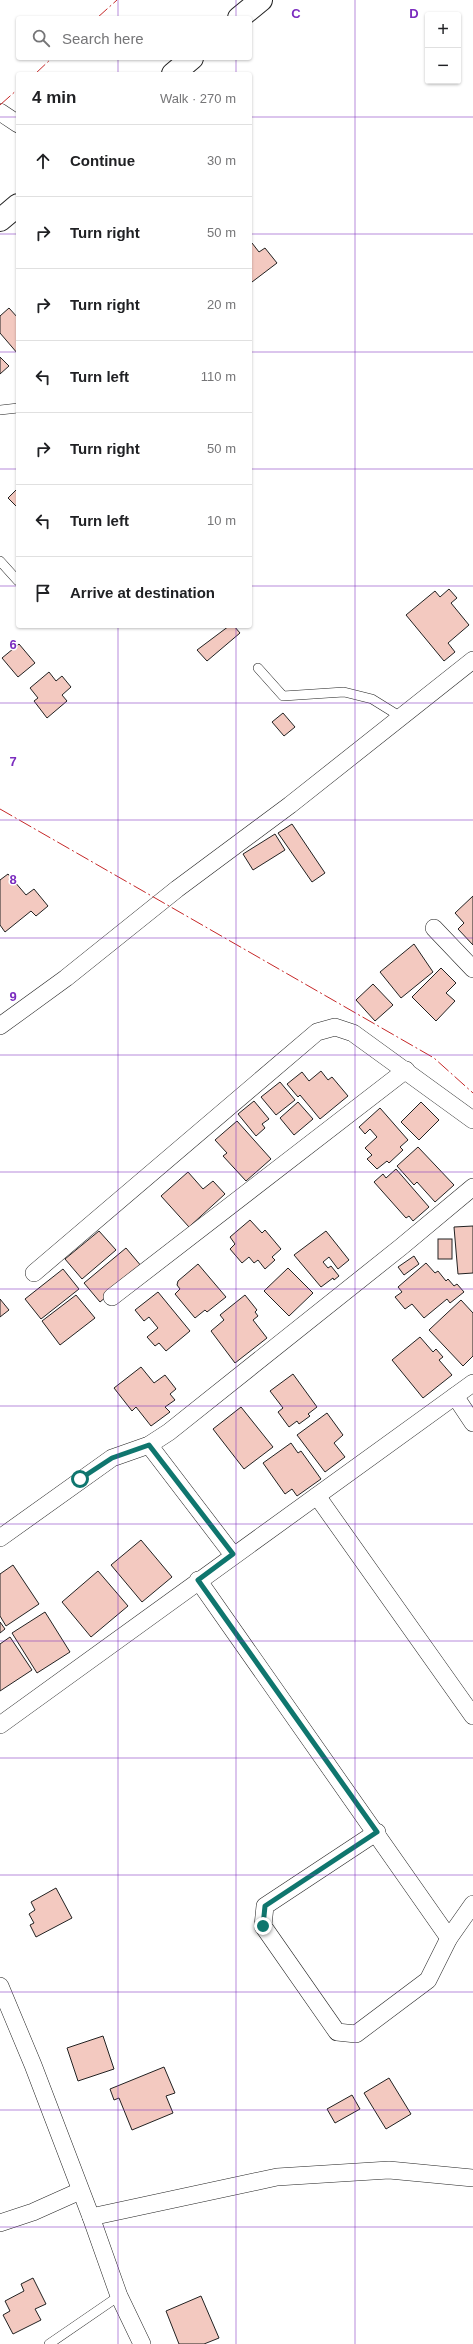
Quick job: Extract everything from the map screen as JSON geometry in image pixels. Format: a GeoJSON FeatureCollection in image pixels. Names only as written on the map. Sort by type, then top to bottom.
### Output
{"type":"FeatureCollection","features":[{"type":"Feature","properties":{"kind":"main road"},"geometry":{"type":"LineString","coordinates":[[241,16],[261,0]]}},
{"type":"Feature","properties":{"kind":"main road"},"geometry":{"type":"LineString","coordinates":[[175,72],[190,60]]}},
{"type":"Feature","properties":{"kind":"main road"},"geometry":{"type":"LineString","coordinates":[[0,220],[16,207]]}},
{"type":"Feature","properties":{"kind":"street"},"geometry":{"type":"LineString","coordinates":[[0,112],[16,123]]}},
{"type":"Feature","properties":{"kind":"street"},"geometry":{"type":"LineString","coordinates":[[0,1026],[66,978],[177,889],[290,805],[473,660]]}},
{"type":"Feature","properties":{"kind":"street"},"geometry":{"type":"LineString","coordinates":[[434,928],[473,969]]}},
{"type":"Feature","properties":{"kind":"street"},"geometry":{"type":"LineString","coordinates":[[34,1273],[317,1032],[335,1027],[353,1033],[473,1120]]}},
{"type":"Feature","properties":{"kind":"street"},"geometry":{"type":"LineString","coordinates":[[112,1297],[406,1070]]}},
{"type":"Feature","properties":{"kind":"street"},"geometry":{"type":"LineString","coordinates":[[0,1538],[112,1458],[149,1445],[169,1432],[402,1247],[473,1187]]}},
{"type":"Feature","properties":{"kind":"street"},"geometry":{"type":"LineString","coordinates":[[0,1725],[233,1554],[317,1496],[473,1383]]}},
{"type":"Feature","properties":{"kind":"street"},"geometry":{"type":"LineString","coordinates":[[455,1396],[473,1423]]}},
{"type":"Feature","properties":{"kind":"street"},"geometry":{"type":"LineString","coordinates":[[149,1445],[233,1554]]}},
{"type":"Feature","properties":{"kind":"street"},"geometry":{"type":"LineString","coordinates":[[317,1496],[473,1716]]}},
{"type":"Feature","properties":{"kind":"street"},"geometry":{"type":"LineString","coordinates":[[198,1580],[377,1832],[449,1938]]}},
{"type":"Feature","properties":{"kind":"street"},"geometry":{"type":"LineString","coordinates":[[377,1832],[265,1906],[263,1926],[337,2032],[356,2034],[428,1980],[449,1938],[473,1904]]}},
{"type":"Feature","properties":{"kind":"street"},"geometry":{"type":"LineString","coordinates":[[0,1986],[33,2065],[91,2217],[118,2296],[142,2344]]}},
{"type":"Feature","properties":{"kind":"street"},"geometry":{"type":"LineString","coordinates":[[91,2217],[277,2177],[389,2170],[473,2178]]}},
{"type":"Feature","properties":{"kind":"street"},"geometry":{"type":"LineString","coordinates":[[0,2224],[33,2212],[80,2190]]}},
{"type":"Feature","properties":{"kind":"lane"},"geometry":{"type":"LineString","coordinates":[[0,410],[16,408]]}},
{"type":"Feature","properties":{"kind":"lane"},"geometry":{"type":"LineString","coordinates":[[0,561],[16,579]]}},
{"type":"Feature","properties":{"kind":"lane"},"geometry":{"type":"LineString","coordinates":[[258,668],[283,696],[344,692],[372,699],[401,717]]}},
{"type":"Feature","properties":{"kind":"lane"},"geometry":{"type":"LineString","coordinates":[[49,2344],[118,2296]]}},
{"type":"Feature","properties":{"kind":"building"},"geometry":{"type":"Polygon","coordinates":[[[252,243],[259,252],[265,248],[277,263],[252,282],[252,243]]]}},
{"type":"Feature","properties":{"kind":"building"},"geometry":{"type":"Polygon","coordinates":[[[9,308],[16,316],[16,352],[0,333],[0,316],[9,308]]]}},
{"type":"Feature","properties":{"kind":"building"},"geometry":{"type":"Polygon","coordinates":[[[0,357],[9,366],[0,374],[0,357]]]}},
{"type":"Feature","properties":{"kind":"building"},"geometry":{"type":"Polygon","coordinates":[[[16,490],[16,506],[8,498],[16,490]]]}},
{"type":"Feature","properties":{"kind":"building"},"geometry":{"type":"Polygon","coordinates":[[[449,589],[457,598],[451,603],[469,625],[448,643],[455,652],[444,661],[406,615],[435,591],[440,597],[449,589]]]}},
{"type":"Feature","properties":{"kind":"building"},"geometry":{"type":"Polygon","coordinates":[[[226,628],[236,628],[240,633],[207,661],[197,650],[226,628]]]}},
{"type":"Feature","properties":{"kind":"building"},"geometry":{"type":"Polygon","coordinates":[[[19,644],[35,663],[18,677],[2,658],[19,644]]]}},
{"type":"Feature","properties":{"kind":"building"},"geometry":{"type":"Polygon","coordinates":[[[49,672],[56,681],[62,676],[71,687],[62,695],[67,701],[47,718],[34,701],[38,698],[30,688],[49,672]]]}},
{"type":"Feature","properties":{"kind":"building"},"geometry":{"type":"Polygon","coordinates":[[[283,713],[295,727],[284,736],[272,722],[283,713]]]}},
{"type":"Feature","properties":{"kind":"building"},"geometry":{"type":"Polygon","coordinates":[[[292,824],[325,873],[312,882],[278,833],[292,824]]]}},
{"type":"Feature","properties":{"kind":"building"},"geometry":{"type":"Polygon","coordinates":[[[275,834],[285,850],[253,870],[243,854],[275,834]]]}},
{"type":"Feature","properties":{"kind":"building"},"geometry":{"type":"Polygon","coordinates":[[[8,874],[26,895],[34,889],[48,906],[36,916],[31,911],[5,932],[0,925],[0,880],[8,874]]]}},
{"type":"Feature","properties":{"kind":"building"},"geometry":{"type":"Polygon","coordinates":[[[473,896],[473,945],[458,929],[464,923],[455,913],[473,896]]]}},
{"type":"Feature","properties":{"kind":"building"},"geometry":{"type":"Polygon","coordinates":[[[414,944],[433,972],[401,998],[380,972],[414,944]]]}},
{"type":"Feature","properties":{"kind":"building"},"geometry":{"type":"Polygon","coordinates":[[[441,968],[456,983],[446,993],[455,1001],[436,1021],[412,997],[441,968]]]}},
{"type":"Feature","properties":{"kind":"building"},"geometry":{"type":"Polygon","coordinates":[[[373,984],[393,1005],[375,1021],[356,1000],[373,984]]]}},
{"type":"Feature","properties":{"kind":"building"},"geometry":{"type":"Polygon","coordinates":[[[321,1071],[328,1080],[332,1077],[348,1096],[320,1119],[300,1095],[298,1097],[287,1084],[302,1072],[309,1081],[321,1071]]]}},
{"type":"Feature","properties":{"kind":"building"},"geometry":{"type":"Polygon","coordinates":[[[280,1082],[295,1100],[276,1115],[261,1097],[280,1082]]]}},
{"type":"Feature","properties":{"kind":"building"},"geometry":{"type":"Polygon","coordinates":[[[254,1101],[269,1119],[262,1124],[265,1128],[256,1136],[238,1114],[254,1101]]]}},
{"type":"Feature","properties":{"kind":"building"},"geometry":{"type":"Polygon","coordinates":[[[298,1102],[313,1119],[294,1135],[280,1118],[298,1102]]]}},
{"type":"Feature","properties":{"kind":"building"},"geometry":{"type":"Polygon","coordinates":[[[421,1102],[439,1120],[419,1140],[401,1122],[421,1102]]]}},
{"type":"Feature","properties":{"kind":"building"},"geometry":{"type":"Polygon","coordinates":[[[380,1108],[408,1140],[400,1147],[403,1150],[389,1163],[387,1161],[377,1169],[367,1159],[372,1155],[365,1148],[377,1137],[370,1129],[365,1134],[359,1127],[380,1108]]]}},
{"type":"Feature","properties":{"kind":"building"},"geometry":{"type":"Polygon","coordinates":[[[237,1121],[271,1159],[246,1181],[223,1156],[227,1153],[215,1140],[237,1121]]]}},
{"type":"Feature","properties":{"kind":"building"},"geometry":{"type":"Polygon","coordinates":[[[418,1147],[454,1185],[435,1202],[417,1182],[414,1185],[397,1166],[418,1147]]]}},
{"type":"Feature","properties":{"kind":"building"},"geometry":{"type":"Polygon","coordinates":[[[396,1169],[429,1207],[413,1221],[409,1216],[406,1218],[374,1182],[383,1174],[386,1178],[396,1169]]]}},
{"type":"Feature","properties":{"kind":"building"},"geometry":{"type":"Polygon","coordinates":[[[188,1172],[203,1189],[213,1181],[225,1194],[189,1227],[161,1196],[188,1172]]]}},
{"type":"Feature","properties":{"kind":"building"},"geometry":{"type":"Polygon","coordinates":[[[250,1220],[262,1233],[265,1230],[281,1249],[272,1257],[275,1260],[265,1269],[258,1260],[254,1263],[249,1257],[242,1263],[230,1249],[235,1244],[230,1237],[250,1220]]]}},
{"type":"Feature","properties":{"kind":"building"},"geometry":{"type":"Polygon","coordinates":[[[473,1226],[473,1273],[458,1274],[454,1227],[473,1226]]]}},
{"type":"Feature","properties":{"kind":"building"},"geometry":{"type":"Polygon","coordinates":[[[99,1231],[116,1250],[82,1279],[65,1259],[99,1231]]]}},
{"type":"Feature","properties":{"kind":"building"},"geometry":{"type":"Polygon","coordinates":[[[326,1231],[349,1260],[338,1269],[329,1257],[323,1262],[328,1268],[331,1266],[339,1276],[334,1280],[333,1278],[321,1287],[294,1255],[326,1231]]]}},
{"type":"Feature","properties":{"kind":"building"},"geometry":{"type":"Polygon","coordinates":[[[438,1239],[452,1239],[452,1259],[438,1259],[438,1239]]]}},
{"type":"Feature","properties":{"kind":"building"},"geometry":{"type":"Polygon","coordinates":[[[126,1248],[142,1267],[100,1302],[84,1283],[126,1248]]]}},
{"type":"Feature","properties":{"kind":"building"},"geometry":{"type":"Polygon","coordinates":[[[414,1256],[419,1264],[404,1275],[398,1267],[414,1256]]]}},
{"type":"Feature","properties":{"kind":"building"},"geometry":{"type":"Polygon","coordinates":[[[426,1263],[435,1273],[438,1271],[446,1281],[448,1279],[454,1286],[457,1284],[464,1292],[450,1303],[447,1299],[424,1318],[412,1304],[405,1309],[395,1297],[402,1292],[398,1287],[426,1263]]]}},
{"type":"Feature","properties":{"kind":"building"},"geometry":{"type":"Polygon","coordinates":[[[198,1264],[226,1297],[207,1312],[205,1310],[195,1318],[175,1294],[180,1289],[177,1285],[178,1281],[198,1264]]]}},
{"type":"Feature","properties":{"kind":"building"},"geometry":{"type":"Polygon","coordinates":[[[288,1268],[313,1293],[289,1316],[264,1291],[288,1268]]]}},
{"type":"Feature","properties":{"kind":"building"},"geometry":{"type":"Polygon","coordinates":[[[63,1269],[79,1289],[41,1319],[25,1299],[63,1269]]]}},
{"type":"Feature","properties":{"kind":"building"},"geometry":{"type":"Polygon","coordinates":[[[158,1292],[190,1331],[166,1351],[159,1343],[155,1346],[147,1337],[158,1328],[149,1317],[144,1321],[135,1310],[158,1292]]]}},
{"type":"Feature","properties":{"kind":"building"},"geometry":{"type":"Polygon","coordinates":[[[76,1295],[95,1318],[60,1345],[42,1321],[76,1295]]]}},
{"type":"Feature","properties":{"kind":"building"},"geometry":{"type":"Polygon","coordinates":[[[245,1295],[257,1310],[255,1312],[258,1316],[253,1320],[267,1338],[235,1363],[211,1331],[224,1320],[220,1315],[245,1295]]]}},
{"type":"Feature","properties":{"kind":"building"},"geometry":{"type":"Polygon","coordinates":[[[0,1299],[9,1310],[0,1317],[0,1299]]]}},
{"type":"Feature","properties":{"kind":"building"},"geometry":{"type":"Polygon","coordinates":[[[461,1300],[473,1313],[473,1356],[463,1366],[429,1330],[461,1300]]]}},
{"type":"Feature","properties":{"kind":"building"},"geometry":{"type":"Polygon","coordinates":[[[420,1337],[433,1352],[436,1349],[443,1357],[439,1360],[452,1375],[423,1398],[392,1360],[420,1337]]]}},
{"type":"Feature","properties":{"kind":"building"},"geometry":{"type":"Polygon","coordinates":[[[141,1367],[154,1383],[165,1375],[176,1389],[170,1394],[175,1400],[165,1407],[170,1412],[151,1426],[136,1407],[132,1411],[114,1388],[141,1367]]]}},
{"type":"Feature","properties":{"kind":"building"},"geometry":{"type":"Polygon","coordinates":[[[293,1374],[317,1407],[308,1414],[310,1416],[299,1424],[297,1421],[289,1427],[278,1412],[283,1408],[270,1391],[293,1374]]]}},
{"type":"Feature","properties":{"kind":"building"},"geometry":{"type":"Polygon","coordinates":[[[241,1407],[273,1447],[244,1469],[213,1429],[241,1407]]]}},
{"type":"Feature","properties":{"kind":"building"},"geometry":{"type":"Polygon","coordinates":[[[327,1413],[343,1435],[334,1443],[345,1457],[325,1472],[297,1435],[327,1413]]]}},
{"type":"Feature","properties":{"kind":"building"},"geometry":{"type":"Polygon","coordinates":[[[291,1443],[298,1453],[301,1451],[321,1479],[297,1496],[292,1489],[285,1494],[263,1463],[291,1443]]]}},
{"type":"Feature","properties":{"kind":"building"},"geometry":{"type":"Polygon","coordinates":[[[141,1540],[172,1577],[142,1602],[111,1565],[141,1540]]]}},
{"type":"Feature","properties":{"kind":"building"},"geometry":{"type":"Polygon","coordinates":[[[13,1565],[39,1604],[6,1626],[0,1616],[0,1574],[13,1565]]]}},
{"type":"Feature","properties":{"kind":"building"},"geometry":{"type":"Polygon","coordinates":[[[98,1571],[128,1606],[91,1637],[62,1602],[98,1571]]]}},
{"type":"Feature","properties":{"kind":"building"},"geometry":{"type":"Polygon","coordinates":[[[45,1612],[70,1652],[37,1673],[12,1633],[45,1612]]]}},
{"type":"Feature","properties":{"kind":"building"},"geometry":{"type":"Polygon","coordinates":[[[0,1622],[5,1629],[0,1633],[0,1622]]]}},
{"type":"Feature","properties":{"kind":"building"},"geometry":{"type":"Polygon","coordinates":[[[10,1637],[32,1670],[0,1691],[0,1644],[10,1637]]]}},
{"type":"Feature","properties":{"kind":"building"},"geometry":{"type":"Polygon","coordinates":[[[56,1888],[72,1918],[36,1937],[30,1925],[34,1923],[29,1914],[35,1910],[31,1902],[56,1888]]]}},
{"type":"Feature","properties":{"kind":"building"},"geometry":{"type":"Polygon","coordinates":[[[103,2036],[114,2069],[78,2081],[67,2048],[103,2036]]]}},
{"type":"Feature","properties":{"kind":"building"},"geometry":{"type":"Polygon","coordinates":[[[164,2067],[175,2093],[166,2096],[173,2113],[132,2130],[119,2098],[114,2100],[110,2089],[164,2067]]]}},
{"type":"Feature","properties":{"kind":"building"},"geometry":{"type":"Polygon","coordinates":[[[389,2078],[411,2114],[386,2129],[364,2093],[389,2078]]]}},
{"type":"Feature","properties":{"kind":"building"},"geometry":{"type":"Polygon","coordinates":[[[352,2095],[360,2109],[335,2123],[327,2109],[352,2095]]]}},
{"type":"Feature","properties":{"kind":"building"},"geometry":{"type":"Polygon","coordinates":[[[33,2278],[46,2304],[35,2309],[41,2320],[13,2334],[3,2315],[10,2311],[5,2301],[24,2291],[21,2284],[33,2278]]]}},
{"type":"Feature","properties":{"kind":"building"},"geometry":{"type":"Polygon","coordinates":[[[201,2296],[219,2338],[204,2344],[179,2344],[166,2311],[201,2296]]]}},
{"type":"Feature","properties":{"kind":"power"},"geometry":{"type":"LineString","coordinates":[[99,16],[117,0]]}},
{"type":"Feature","properties":{"kind":"power"},"geometry":{"type":"LineString","coordinates":[[37,72],[50,60]]}},
{"type":"Feature","properties":{"kind":"power"},"geometry":{"type":"LineString","coordinates":[[0,105],[16,91]]}},
{"type":"Feature","properties":{"kind":"power"},"geometry":{"type":"LineString","coordinates":[[0,809],[434,1058],[473,1093]]}},
{"type":"Feature","properties":{"kind":"route"},"geometry":{"type":"LineString","coordinates":[[80,1479],[112,1458],[149,1445],[233,1554],[198,1580],[377,1832],[265,1906],[263,1926]]}}]}
